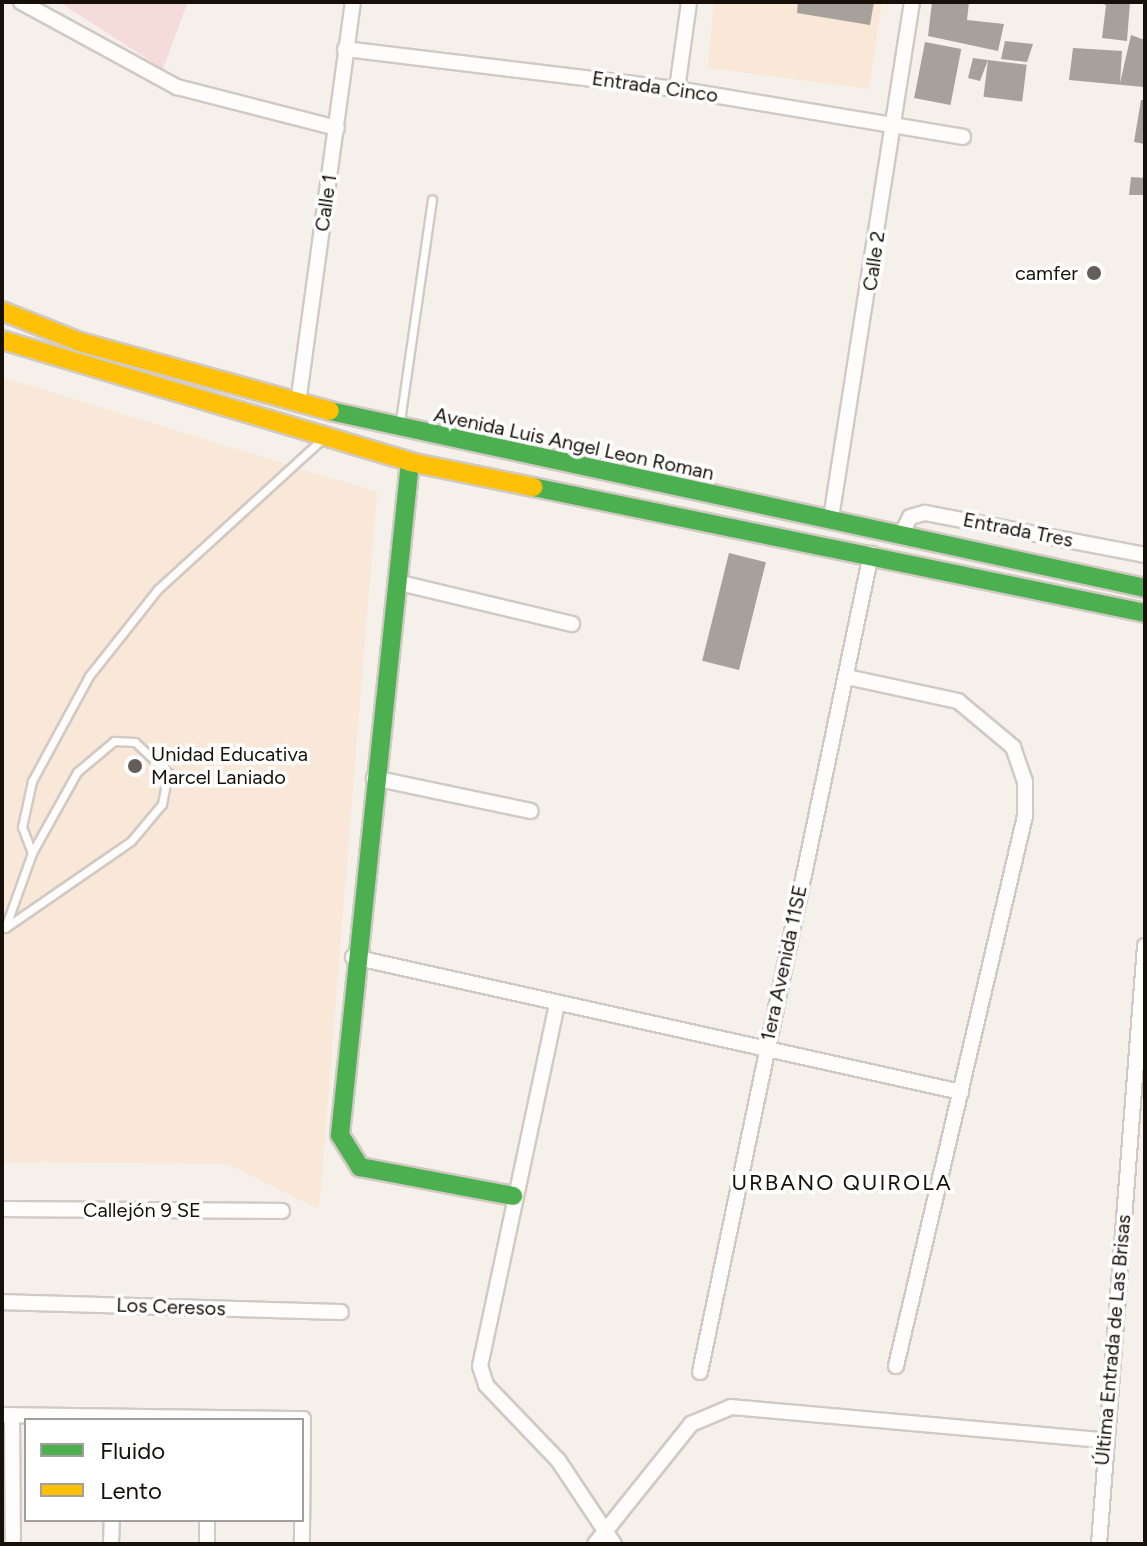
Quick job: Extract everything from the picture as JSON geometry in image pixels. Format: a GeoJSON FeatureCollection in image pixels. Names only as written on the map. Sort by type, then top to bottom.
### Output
{"type":"FeatureCollection","features":[{"type":"Feature","properties":{"kind":"main road","name":"Avenida Luis Angel Leon Roman"},"geometry":{"type":"LineString","coordinates":[[2,311],[80,342],[399,430],[831,518],[1145,588]]}},
{"type":"Feature","properties":{"kind":"main road"},"geometry":{"type":"LineString","coordinates":[[2,340],[410,462],[871,554],[1145,613]]}},
{"type":"Feature","properties":{"kind":"main road"},"geometry":{"type":"LineString","coordinates":[[410,462],[353,957],[340,1135],[345,1153],[360,1167],[513,1196]]}},
{"type":"Feature","properties":{"kind":"street"},"geometry":{"type":"LineString","coordinates":[[21,2],[177,87],[337,128]]}},
{"type":"Feature","properties":{"kind":"street","name":"Calle 1"},"geometry":{"type":"LineString","coordinates":[[298,403],[353,2]]}},
{"type":"Feature","properties":{"kind":"street"},"geometry":{"type":"LineString","coordinates":[[677,89],[689,2]]}},
{"type":"Feature","properties":{"kind":"street","name":"Calle 2"},"geometry":{"type":"LineString","coordinates":[[831,518],[912,2]]}},
{"type":"Feature","properties":{"kind":"street","name":"Entrada Cinco"},"geometry":{"type":"LineString","coordinates":[[345,49],[677,89],[963,137]]}},
{"type":"Feature","properties":{"kind":"street","name":"Entrada Tres"},"geometry":{"type":"LineString","coordinates":[[901,535],[910,517],[925,513],[1145,555]]}},
{"type":"Feature","properties":{"kind":"street","name":"1era Avenida 11SE"},"geometry":{"type":"LineString","coordinates":[[700,1372],[871,554]]}},
{"type":"Feature","properties":{"kind":"street"},"geometry":{"type":"LineString","coordinates":[[396,582],[572,624]]}},
{"type":"Feature","properties":{"kind":"street"},"geometry":{"type":"LineString","coordinates":[[847,677],[958,701],[1013,747],[1025,781],[1025,816],[896,1366]]}},
{"type":"Feature","properties":{"kind":"street"},"geometry":{"type":"LineString","coordinates":[[374,778],[531,811]]}},
{"type":"Feature","properties":{"kind":"street","name":"Última Entrada de Las Brisas"},"geometry":{"type":"LineString","coordinates":[[1099,1544],[1104,1440],[1145,946]]}},
{"type":"Feature","properties":{"kind":"street"},"geometry":{"type":"LineString","coordinates":[[353,957],[961,1092]]}},
{"type":"Feature","properties":{"kind":"street"},"geometry":{"type":"LineString","coordinates":[[557,1004],[513,1196],[480,1366],[486,1385],[558,1460],[611,1538]]}},
{"type":"Feature","properties":{"kind":"street","name":"Callejón 9 SE"},"geometry":{"type":"LineString","coordinates":[[2,1209],[282,1211]]}},
{"type":"Feature","properties":{"kind":"street","name":"Los Ceresos"},"geometry":{"type":"LineString","coordinates":[[2,1302],[341,1312]]}},
{"type":"Feature","properties":{"kind":"street"},"geometry":{"type":"LineString","coordinates":[[595,1544],[611,1538],[691,1424],[731,1407],[1104,1440]]}},
{"type":"Feature","properties":{"kind":"street"},"geometry":{"type":"LineString","coordinates":[[13,1544],[7,1415],[208,1418]]}},
{"type":"Feature","properties":{"kind":"street"},"geometry":{"type":"LineString","coordinates":[[111,1544],[112,1522]]}},
{"type":"Feature","properties":{"kind":"street"},"geometry":{"type":"LineString","coordinates":[[207,1522],[207,1544]]}},
{"type":"Feature","properties":{"kind":"street"},"geometry":{"type":"LineString","coordinates":[[302,1522],[302,1544]]}},
{"type":"Feature","properties":{"kind":"lane"},"geometry":{"type":"LineString","coordinates":[[399,430],[432,199]]}},
{"type":"Feature","properties":{"kind":"lane"},"geometry":{"type":"LineString","coordinates":[[32,853],[22,827],[32,781],[89,676],[158,589],[324,438]]}},
{"type":"Feature","properties":{"kind":"lane"},"geometry":{"type":"LineString","coordinates":[[114,741],[135,742],[168,773],[162,804],[131,841],[4,929],[32,853],[77,772],[114,741]]}},
{"type":"Feature","properties":{"kind":"shaded area"},"geometry":{"type":"Polygon","coordinates":[[[59,2],[183,2],[187,4],[163,69],[59,2]]]}},
{"type":"Feature","properties":{"kind":"shaded area"},"geometry":{"type":"Polygon","coordinates":[[[714,2],[882,2],[869,89],[708,68],[714,2]]]}},
{"type":"Feature","properties":{"kind":"shaded area"},"geometry":{"type":"Polygon","coordinates":[[[2,377],[377,492],[319,1209],[228,1164],[2,1162],[2,377]]]}},
{"type":"Feature","properties":{"kind":"building"},"geometry":{"type":"Polygon","coordinates":[[[798,2],[874,2],[870,25],[797,13],[798,2]]]}},
{"type":"Feature","properties":{"kind":"building"},"geometry":{"type":"Polygon","coordinates":[[[932,2],[969,2],[967,20],[1004,24],[998,51],[928,36],[932,2]]]}},
{"type":"Feature","properties":{"kind":"building"},"geometry":{"type":"Polygon","coordinates":[[[1097,2],[1130,2],[1127,41],[1102,38],[1106,5],[1097,2]]]}},
{"type":"Feature","properties":{"kind":"building"},"geometry":{"type":"Polygon","coordinates":[[[1131,35],[1145,40],[1144,87],[1069,80],[1073,48],[1122,51],[1120,83],[1131,35]]]}},
{"type":"Feature","properties":{"kind":"building"},"geometry":{"type":"Polygon","coordinates":[[[1005,41],[1033,44],[1027,62],[1001,59],[1005,41]]]}},
{"type":"Feature","properties":{"kind":"building"},"geometry":{"type":"Polygon","coordinates":[[[925,42],[961,49],[950,105],[914,98],[925,42]]]}},
{"type":"Feature","properties":{"kind":"building"},"geometry":{"type":"Polygon","coordinates":[[[973,58],[988,60],[980,81],[968,78],[973,58]]]}},
{"type":"Feature","properties":{"kind":"building"},"geometry":{"type":"Polygon","coordinates":[[[988,60],[1027,65],[1022,101],[983,97],[988,60]]]}},
{"type":"Feature","properties":{"kind":"building"},"geometry":{"type":"Polygon","coordinates":[[[1141,100],[1145,100],[1145,144],[1134,142],[1141,100]]]}},
{"type":"Feature","properties":{"kind":"building"},"geometry":{"type":"Polygon","coordinates":[[[1131,177],[1145,178],[1145,195],[1129,195],[1131,177]]]}},
{"type":"Feature","properties":{"kind":"building"},"geometry":{"type":"Polygon","coordinates":[[[729,553],[766,562],[739,670],[702,661],[729,553]]]}},
{"type":"Feature","properties":{"kind":"traffic: fast"},"geometry":{"type":"LineString","coordinates":[[330,411],[1145,588]]}},
{"type":"Feature","properties":{"kind":"traffic: fast"},"geometry":{"type":"LineString","coordinates":[[410,462],[340,1135],[360,1167],[513,1196]]}},
{"type":"Feature","properties":{"kind":"traffic: fast"},"geometry":{"type":"LineString","coordinates":[[533,487],[1145,613]]}},
{"type":"Feature","properties":{"kind":"traffic: slow"},"geometry":{"type":"LineString","coordinates":[[2,311],[80,342],[330,411]]}},
{"type":"Feature","properties":{"kind":"traffic: slow"},"geometry":{"type":"LineString","coordinates":[[2,340],[410,462],[533,487]]}},
{"type":"Feature","properties":{"kind":"place","name":"camfer"},"geometry":{"type":"Point","coordinates":[1094,273]}},
{"type":"Feature","properties":{"kind":"place","name":"Unidad Educativa Marcel Laniado"},"geometry":{"type":"Point","coordinates":[135,766]}},
{"type":"Feature","properties":{"kind":"district","name":"URBANO QUIROLA"},"geometry":{"type":"Point","coordinates":[842,1183]}}]}
